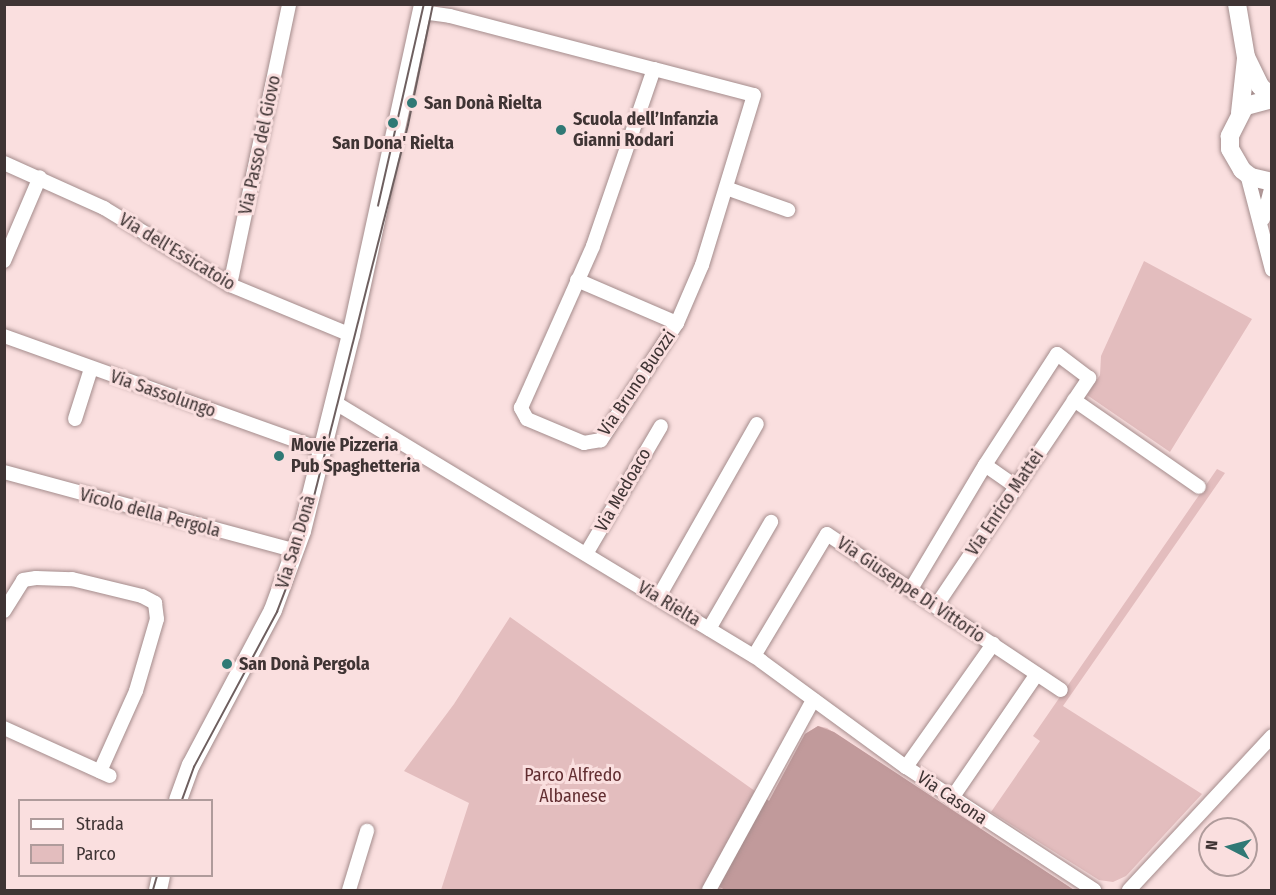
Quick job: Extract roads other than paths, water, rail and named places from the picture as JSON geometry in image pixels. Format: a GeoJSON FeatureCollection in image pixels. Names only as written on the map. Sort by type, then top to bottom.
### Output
{"type":"FeatureCollection","features":[{"type":"Feature","properties":{"kind":"street","name":"Via Passo del Giovo"},"geometry":{"type":"LineString","coordinates":[[230,285],[289,4]]}},
{"type":"Feature","properties":{"kind":"street"},"geometry":{"type":"LineString","coordinates":[[1237,4],[1246,57],[1240,113]]}},
{"type":"Feature","properties":{"kind":"street","name":"Via Bruno Buozzi"},"geometry":{"type":"LineString","coordinates":[[428,8],[754,95],[702,265],[677,323],[601,440],[584,443],[526,419],[521,413],[522,404],[577,280],[654,69]]}},
{"type":"Feature","properties":{"kind":"street","name":"Via San Donà"},"geometry":{"type":"LineString","coordinates":[[367,265],[377,238],[408,125],[428,8]]}},
{"type":"Feature","properties":{"kind":"street","name":"Via San Donà"},"geometry":{"type":"LineString","coordinates":[[179,799],[191,765],[262,634],[296,551],[351,335],[428,8]]}},
{"type":"Feature","properties":{"kind":"street"},"geometry":{"type":"LineString","coordinates":[[1246,57],[1260,86],[1272,98]]}},
{"type":"Feature","properties":{"kind":"street"},"geometry":{"type":"LineString","coordinates":[[1272,98],[1249,103],[1240,113],[1233,124],[1230,149],[1247,174],[1262,224],[1272,270]]}},
{"type":"Feature","properties":{"kind":"street","name":"Via dell'Essicatoio"},"geometry":{"type":"LineString","coordinates":[[4,163],[40,177],[104,208],[230,285],[351,335]]}},
{"type":"Feature","properties":{"kind":"street"},"geometry":{"type":"LineString","coordinates":[[1247,174],[1272,184],[1262,224]]}},
{"type":"Feature","properties":{"kind":"street"},"geometry":{"type":"LineString","coordinates":[[4,261],[40,177]]}},
{"type":"Feature","properties":{"kind":"street"},"geometry":{"type":"LineString","coordinates":[[726,188],[788,210]]}},
{"type":"Feature","properties":{"kind":"street"},"geometry":{"type":"LineString","coordinates":[[577,280],[677,323]]}},
{"type":"Feature","properties":{"kind":"street","name":"Via Sassolungo"},"geometry":{"type":"LineString","coordinates":[[4,336],[322,450]]}},
{"type":"Feature","properties":{"kind":"street","name":"Via Enrico Mattei"},"geometry":{"type":"LineString","coordinates":[[936,606],[1089,378],[1057,354],[985,465]]}},
{"type":"Feature","properties":{"kind":"street"},"geometry":{"type":"LineString","coordinates":[[75,419],[91,369]]}},
{"type":"Feature","properties":{"kind":"street"},"geometry":{"type":"LineString","coordinates":[[1074,400],[1199,487]]}},
{"type":"Feature","properties":{"kind":"street","name":"Via Rielta"},"geometry":{"type":"LineString","coordinates":[[334,402],[754,656],[813,700]]}},
{"type":"Feature","properties":{"kind":"street"},"geometry":{"type":"LineString","coordinates":[[658,598],[758,424]]}},
{"type":"Feature","properties":{"kind":"street","name":"Via Medoaco"},"geometry":{"type":"LineString","coordinates":[[586,554],[661,426]]}},
{"type":"Feature","properties":{"kind":"street"},"geometry":{"type":"LineString","coordinates":[[910,590],[985,465],[1016,487]]}},
{"type":"Feature","properties":{"kind":"street","name":"Vicolo della Pergola"},"geometry":{"type":"LineString","coordinates":[[4,472],[296,551]]}},
{"type":"Feature","properties":{"kind":"street"},"geometry":{"type":"LineString","coordinates":[[709,629],[771,522]]}},
{"type":"Feature","properties":{"kind":"street","name":"Via Giuseppe Di Vittorio"},"geometry":{"type":"LineString","coordinates":[[754,656],[827,534],[1061,690]]}},
{"type":"Feature","properties":{"kind":"street"},"geometry":{"type":"LineString","coordinates":[[4,611],[23,580],[72,579],[142,596],[155,603],[157,619],[135,691],[105,774],[4,728]]}},
{"type":"Feature","properties":{"kind":"street"},"geometry":{"type":"LineString","coordinates":[[906,767],[993,644]]}},
{"type":"Feature","properties":{"kind":"street"},"geometry":{"type":"LineString","coordinates":[[952,798],[1037,674]]}},
{"type":"Feature","properties":{"kind":"street"},"geometry":{"type":"LineString","coordinates":[[709,891],[813,700]]}},
{"type":"Feature","properties":{"kind":"street","name":"Via Casona"},"geometry":{"type":"LineString","coordinates":[[813,700],[906,767],[1094,891]]}},
{"type":"Feature","properties":{"kind":"street"},"geometry":{"type":"LineString","coordinates":[[1129,891],[1272,736]]}},
{"type":"Feature","properties":{"kind":"street"},"geometry":{"type":"LineString","coordinates":[[349,891],[367,831]]}},
{"type":"Feature","properties":{"kind":"tram line"},"geometry":{"type":"LineString","coordinates":[[378,206],[424,4]]}},
{"type":"Feature","properties":{"kind":"tram line"},"geometry":{"type":"LineString","coordinates":[[182,799],[194,767],[277,612],[300,552],[408,125],[433,4]]}},
{"type":"Feature","properties":{"kind":"tram line"},"geometry":{"type":"LineString","coordinates":[[153,890],[157,877]]}},
{"type":"Feature","properties":{"kind":"place","name":"San Donà Rielta"},"geometry":{"type":"Point","coordinates":[412,103]}},
{"type":"Feature","properties":{"kind":"place","name":"San Dona' Rielta"},"geometry":{"type":"Point","coordinates":[393,123]}},
{"type":"Feature","properties":{"kind":"place","name":"Scuola dell’Infanzia Gianni Rodari"},"geometry":{"type":"Point","coordinates":[561,130]}},
{"type":"Feature","properties":{"kind":"place","name":"Movie Pizzeria Pub Spaghetteria"},"geometry":{"type":"Point","coordinates":[279,456]}},
{"type":"Feature","properties":{"kind":"place","name":"San Donà Pergola"},"geometry":{"type":"Point","coordinates":[227,664]}},
{"type":"Feature","properties":{"kind":"park label","name":"Parco Alfredo Albanese"},"geometry":{"type":"Point","coordinates":[573,786]}}]}
